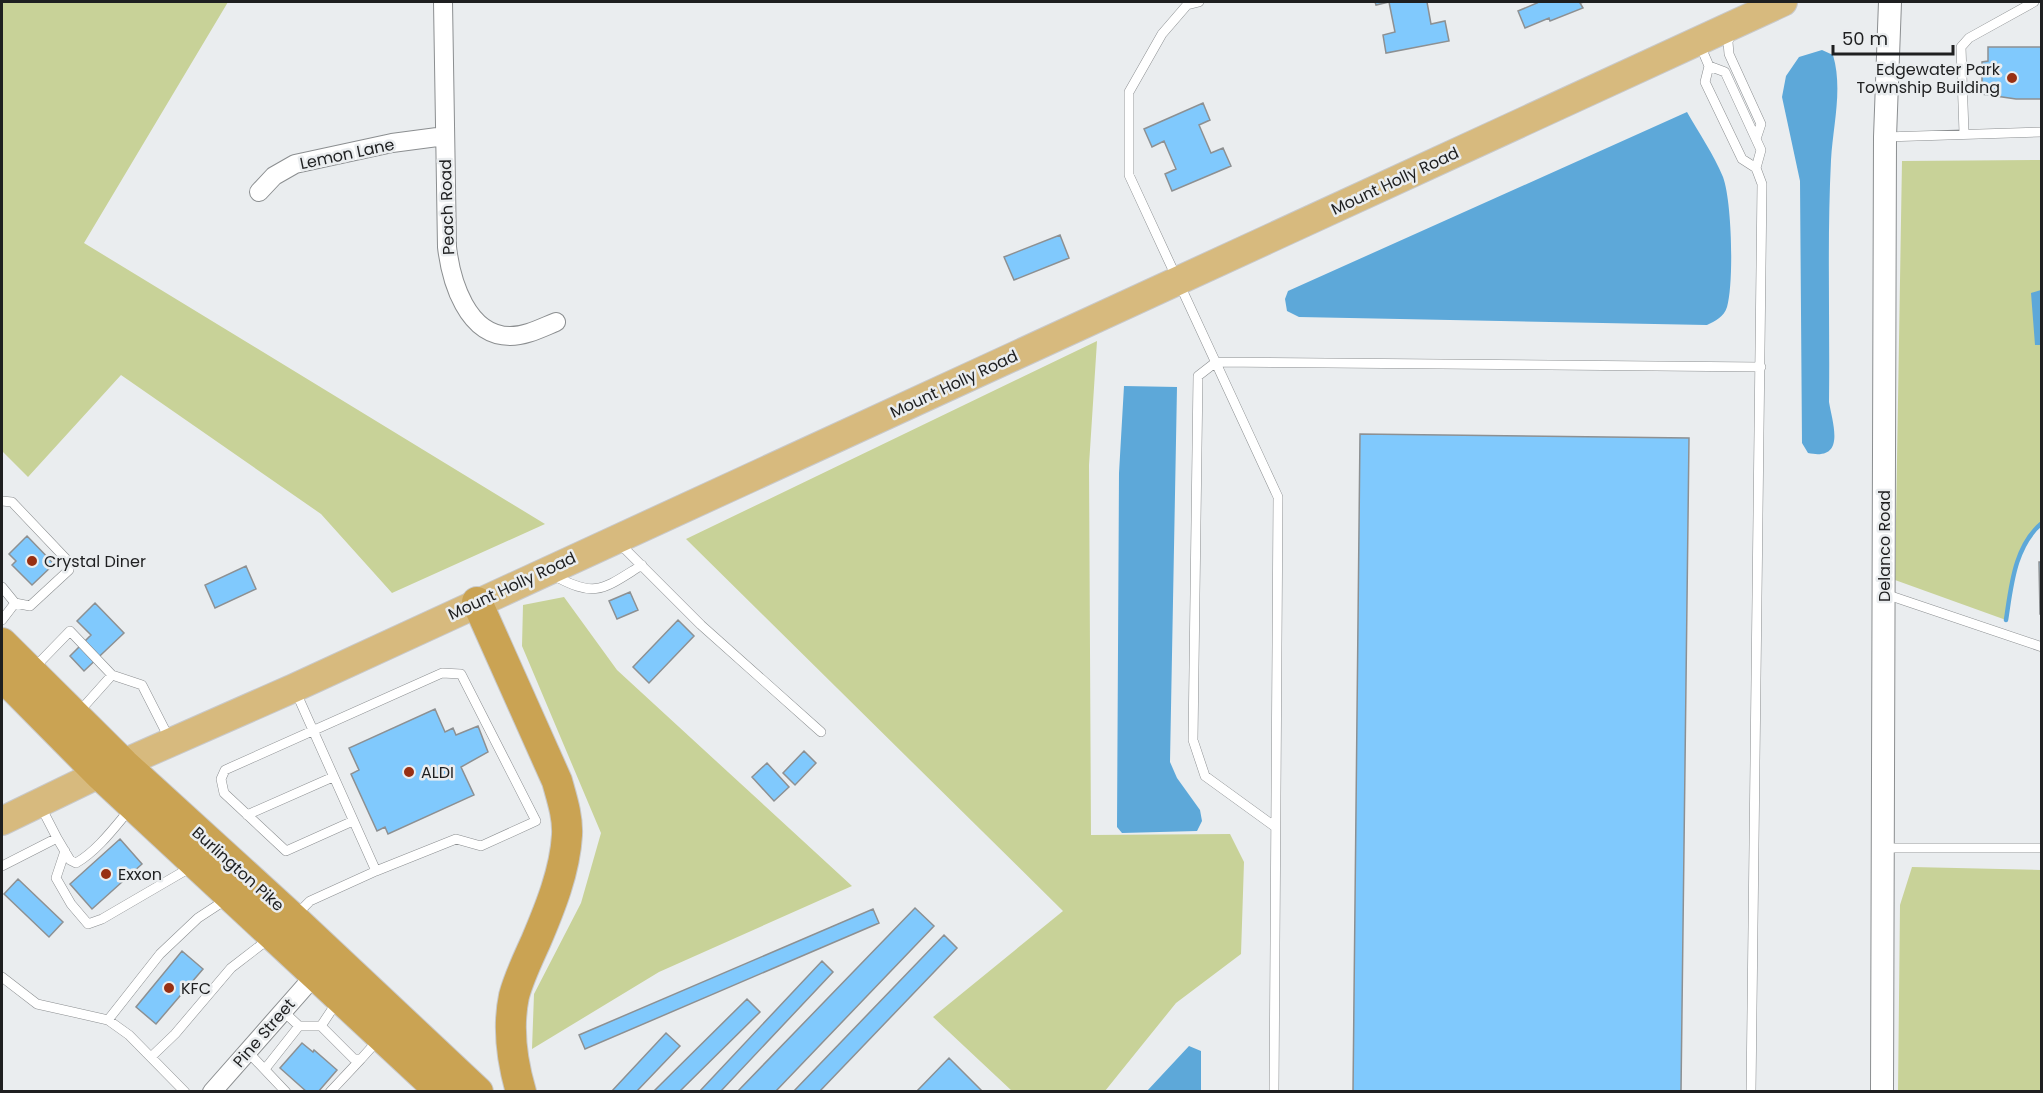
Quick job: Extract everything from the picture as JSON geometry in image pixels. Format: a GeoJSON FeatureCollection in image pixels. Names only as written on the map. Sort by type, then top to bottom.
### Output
{"type":"FeatureCollection","features":[{"type":"Feature","properties":{"kind":"highway"},"geometry":{"type":"LineString","coordinates":[[477,602],[557,781],[564,807],[567,833],[564,860],[556,886],[514,997],[511,1028],[512,1060],[521,1092]]}},
{"type":"Feature","properties":{"kind":"highway","name":"Burlington Pike"},"geometry":{"type":"LineString","coordinates":[[2,643],[9,675],[283,927],[478,1092]]}},
{"type":"Feature","properties":{"kind":"highway","name":"Burlington Pike"},"geometry":{"type":"LineString","coordinates":[[9,675],[75,716],[112,769],[133,805],[231,897],[283,927],[315,975],[382,1036],[433,1089]]}},
{"type":"Feature","properties":{"kind":"main road","name":"Mount Holly Road"},"geometry":{"type":"LineString","coordinates":[[2,821],[1177,281],[1704,54],[1734,26],[1783,2]]}},
{"type":"Feature","properties":{"kind":"street","name":"Peach Road"},"geometry":{"type":"LineString","coordinates":[[443,2],[447,247],[450,267],[462,301],[471,315],[495,333],[509,336],[522,334],[556,322]]}},
{"type":"Feature","properties":{"kind":"street","name":"Delanco Road"},"geometry":{"type":"LineString","coordinates":[[1882,1092],[1885,137],[1890,2]]}},
{"type":"Feature","properties":{"kind":"street","name":"Lemon Lane"},"geometry":{"type":"LineString","coordinates":[[259,192],[274,176],[295,164],[392,143],[444,136]]}},
{"type":"Feature","properties":{"kind":"street","name":"Pine Street"},"geometry":{"type":"LineString","coordinates":[[212,1092],[315,975]]}},
{"type":"Feature","properties":{"kind":"lane"},"geometry":{"type":"LineString","coordinates":[[1199,2],[1187,5],[1162,34],[1129,92],[1129,175],[1278,497],[1274,1092]]}},
{"type":"Feature","properties":{"kind":"lane"},"geometry":{"type":"LineString","coordinates":[[1964,133],[1961,47],[1969,38],[2034,2]]}},
{"type":"Feature","properties":{"kind":"lane"},"geometry":{"type":"LineString","coordinates":[[1734,26],[1728,42],[1729,54],[1761,124],[1756,139]]}},
{"type":"Feature","properties":{"kind":"lane"},"geometry":{"type":"LineString","coordinates":[[1704,54],[1725,72],[1761,150],[1756,168],[1762,184],[1751,1092]]}},
{"type":"Feature","properties":{"kind":"lane"},"geometry":{"type":"LineString","coordinates":[[1704,54],[1705,82],[1742,159],[1756,168]]}},
{"type":"Feature","properties":{"kind":"lane"},"geometry":{"type":"LineString","coordinates":[[1885,137],[2042,132]]}},
{"type":"Feature","properties":{"kind":"lane"},"geometry":{"type":"LineString","coordinates":[[1274,826],[1205,776],[1193,740],[1198,375],[1216,362],[1761,367]]}},
{"type":"Feature","properties":{"kind":"lane"},"geometry":{"type":"LineString","coordinates":[[2,501],[12,502],[69,562],[69,570],[30,606],[15,603],[2,587]]}},
{"type":"Feature","properties":{"kind":"lane"},"geometry":{"type":"LineString","coordinates":[[615,539],[701,625],[821,732]]}},
{"type":"Feature","properties":{"kind":"lane"},"geometry":{"type":"LineString","coordinates":[[546,571],[573,586],[592,590],[608,587],[642,565]]}},
{"type":"Feature","properties":{"kind":"lane"},"geometry":{"type":"LineString","coordinates":[[1884,594],[2042,647]]}},
{"type":"Feature","properties":{"kind":"lane"},"geometry":{"type":"LineString","coordinates":[[2,620],[15,603]]}},
{"type":"Feature","properties":{"kind":"lane"},"geometry":{"type":"LineString","coordinates":[[9,675],[70,632],[112,675],[142,685],[172,743]]}},
{"type":"Feature","properties":{"kind":"lane"},"geometry":{"type":"LineString","coordinates":[[151,1057],[175,1034],[231,968],[283,927],[310,901],[376,871],[456,839],[481,846],[536,821],[461,674],[442,674],[225,770],[221,779],[224,793],[286,851],[353,821]]}},
{"type":"Feature","properties":{"kind":"lane"},"geometry":{"type":"LineString","coordinates":[[75,716],[112,675]]}},
{"type":"Feature","properties":{"kind":"lane"},"geometry":{"type":"LineString","coordinates":[[294,688],[376,871]]}},
{"type":"Feature","properties":{"kind":"lane"},"geometry":{"type":"LineString","coordinates":[[247,815],[333,777]]}},
{"type":"Feature","properties":{"kind":"lane"},"geometry":{"type":"LineString","coordinates":[[39,803],[70,860],[76,863],[84,859],[112,831],[133,805]]}},
{"type":"Feature","properties":{"kind":"lane"},"geometry":{"type":"LineString","coordinates":[[2,866],[57,838]]}},
{"type":"Feature","properties":{"kind":"lane"},"geometry":{"type":"LineString","coordinates":[[1883,848],[2042,848]]}},
{"type":"Feature","properties":{"kind":"lane"},"geometry":{"type":"LineString","coordinates":[[65,851],[56,878],[71,904],[88,924],[102,919],[197,864]]}},
{"type":"Feature","properties":{"kind":"lane"},"geometry":{"type":"LineString","coordinates":[[108,1020],[160,954],[198,918],[231,897]]}},
{"type":"Feature","properties":{"kind":"lane"},"geometry":{"type":"LineString","coordinates":[[2,977],[37,1004],[108,1020],[129,1035],[185,1092]]}},
{"type":"Feature","properties":{"kind":"lane"},"geometry":{"type":"LineString","coordinates":[[321,1026],[340,998]]}},
{"type":"Feature","properties":{"kind":"lane"},"geometry":{"type":"LineString","coordinates":[[283,1011],[299,1026],[321,1026],[354,1059],[362,1059]]}},
{"type":"Feature","properties":{"kind":"lane"},"geometry":{"type":"LineString","coordinates":[[265,1069],[299,1026]]}},
{"type":"Feature","properties":{"kind":"lane"},"geometry":{"type":"LineString","coordinates":[[330,1092],[382,1036]]}},
{"type":"Feature","properties":{"kind":"lane"},"geometry":{"type":"LineString","coordinates":[[248,1052],[286,1092]]}},
{"type":"Feature","properties":{"kind":"green space"},"geometry":{"type":"Polygon","coordinates":[[[2,2],[228,2],[84,243],[545,524],[392,593],[321,514],[121,375],[28,477],[2,451],[2,2]]]}},
{"type":"Feature","properties":{"kind":"green space"},"geometry":{"type":"Polygon","coordinates":[[[2041,160],[2041,523],[2032,532],[2019,555],[2006,620],[1895,580],[1902,161],[2041,160]]]}},
{"type":"Feature","properties":{"kind":"green space"},"geometry":{"type":"Polygon","coordinates":[[[1097,341],[1089,465],[1091,835],[1230,834],[1244,862],[1241,954],[1176,1003],[1105,1091],[1012,1091],[933,1017],[1063,911],[686,539],[1097,341]]]}},
{"type":"Feature","properties":{"kind":"green space"},"geometry":{"type":"Polygon","coordinates":[[[564,597],[617,670],[852,886],[659,972],[532,1049],[534,994],[581,903],[601,833],[522,646],[523,605],[564,597]]]}},
{"type":"Feature","properties":{"kind":"green space"},"geometry":{"type":"Polygon","coordinates":[[[1912,867],[2041,870],[2041,1091],[1898,1091],[1900,905],[1912,867]]]}},
{"type":"Feature","properties":{"kind":"water"},"geometry":{"type":"Polygon","coordinates":[[[1822,50],[1833,55],[1837,94],[1831,160],[1829,250],[1829,402],[1834,439],[1828,452],[1820,454],[1808,453],[1802,443],[1800,181],[1782,97],[1786,76],[1799,57],[1822,50]]]}},
{"type":"Feature","properties":{"kind":"water"},"geometry":{"type":"Polygon","coordinates":[[[1687,112],[1723,177],[1730,222],[1731,280],[1727,307],[1719,318],[1707,325],[1299,317],[1287,311],[1285,299],[1288,291],[1687,112]]]}},
{"type":"Feature","properties":{"kind":"water"},"geometry":{"type":"Polygon","coordinates":[[[2041,290],[2041,345],[2035,345],[2031,293],[2041,290]]]}},
{"type":"Feature","properties":{"kind":"water"},"geometry":{"type":"Polygon","coordinates":[[[1124,386],[1177,387],[1170,762],[1177,778],[1200,810],[1202,821],[1197,831],[1122,833],[1117,827],[1119,473],[1124,386]]]}},
{"type":"Feature","properties":{"kind":"water"},"geometry":{"type":"Polygon","coordinates":[[[1189,1046],[1201,1051],[1201,1091],[1147,1091],[1189,1046]]]}},
{"type":"Feature","properties":{"kind":"building"},"geometry":{"type":"Polygon","coordinates":[[[1389,2],[1427,2],[1431,24],[1445,21],[1449,41],[1386,53],[1383,35],[1395,32],[1389,2]]]}},
{"type":"Feature","properties":{"kind":"building"},"geometry":{"type":"Polygon","coordinates":[[[1536,2],[1584,2],[1580,3],[1583,8],[1525,28],[1518,11],[1536,2]]]}},
{"type":"Feature","properties":{"kind":"building","name":"Edgewater Park Township Building"},"geometry":{"type":"Polygon","coordinates":[[[1988,47],[2042,47],[2042,99],[2016,99],[1982,94],[1982,62],[1988,61],[1988,47]]]}},
{"type":"Feature","properties":{"kind":"building"},"geometry":{"type":"Polygon","coordinates":[[[1203,103],[1210,120],[1199,125],[1211,153],[1223,148],[1231,166],[1172,191],[1165,174],[1176,169],[1164,141],[1152,147],[1144,129],[1203,103]]]}},
{"type":"Feature","properties":{"kind":"building"},"geometry":{"type":"Polygon","coordinates":[[[1060,235],[1069,258],[1014,280],[1004,257],[1060,235]]]}},
{"type":"Feature","properties":{"kind":"building"},"geometry":{"type":"Polygon","coordinates":[[[1360,434],[1689,438],[1681,1092],[1353,1092],[1360,434]]]}},
{"type":"Feature","properties":{"kind":"building"},"geometry":{"type":"Polygon","coordinates":[[[27,536],[54,564],[32,585],[12,565],[16,561],[9,554],[27,536]]]}},
{"type":"Feature","properties":{"kind":"building"},"geometry":{"type":"Polygon","coordinates":[[[2039,562],[2042,562],[2042,614],[2040,614],[2039,562]]]}},
{"type":"Feature","properties":{"kind":"building"},"geometry":{"type":"Polygon","coordinates":[[[246,566],[256,589],[215,608],[205,585],[246,566]]]}},
{"type":"Feature","properties":{"kind":"building"},"geometry":{"type":"Polygon","coordinates":[[[630,592],[638,610],[617,619],[609,601],[630,592]]]}},
{"type":"Feature","properties":{"kind":"building"},"geometry":{"type":"Polygon","coordinates":[[[95,603],[124,633],[84,671],[70,656],[91,635],[77,621],[95,603]]]}},
{"type":"Feature","properties":{"kind":"building"},"geometry":{"type":"Polygon","coordinates":[[[678,620],[694,636],[649,683],[633,667],[678,620]]]}},
{"type":"Feature","properties":{"kind":"building","name":"ALDI"},"geometry":{"type":"Polygon","coordinates":[[[435,709],[445,732],[453,728],[456,735],[478,726],[488,752],[461,767],[474,795],[388,834],[385,827],[377,831],[351,774],[359,770],[349,748],[435,709]]]}},
{"type":"Feature","properties":{"kind":"building"},"geometry":{"type":"Polygon","coordinates":[[[804,751],[816,763],[795,785],[783,773],[804,751]]]}},
{"type":"Feature","properties":{"kind":"building"},"geometry":{"type":"Polygon","coordinates":[[[767,763],[789,787],[774,801],[752,777],[767,763]]]}},
{"type":"Feature","properties":{"kind":"building","name":"Exxon"},"geometry":{"type":"Polygon","coordinates":[[[120,839],[142,864],[92,909],[70,884],[120,839]]]}},
{"type":"Feature","properties":{"kind":"building"},"geometry":{"type":"Polygon","coordinates":[[[18,879],[63,922],[49,937],[4,894],[18,879]]]}},
{"type":"Feature","properties":{"kind":"building"},"geometry":{"type":"Polygon","coordinates":[[[915,908],[934,926],[775,1092],[737,1092],[915,908]]]}},
{"type":"Feature","properties":{"kind":"building"},"geometry":{"type":"Polygon","coordinates":[[[873,909],[879,923],[585,1049],[579,1035],[873,909]]]}},
{"type":"Feature","properties":{"kind":"building"},"geometry":{"type":"Polygon","coordinates":[[[944,935],[957,948],[819,1092],[793,1092],[944,935]]]}},
{"type":"Feature","properties":{"kind":"building","name":"KFC"},"geometry":{"type":"Polygon","coordinates":[[[182,951],[203,969],[156,1024],[136,1007],[182,951]]]}},
{"type":"Feature","properties":{"kind":"building"},"geometry":{"type":"Polygon","coordinates":[[[822,961],[833,972],[720,1092],[699,1092],[822,961]]]}},
{"type":"Feature","properties":{"kind":"building"},"geometry":{"type":"Polygon","coordinates":[[[747,999],[760,1012],[679,1092],[653,1092],[747,999]]]}},
{"type":"Feature","properties":{"kind":"building"},"geometry":{"type":"Polygon","coordinates":[[[666,1033],[680,1046],[636,1092],[611,1092],[666,1033]]]}},
{"type":"Feature","properties":{"kind":"building"},"geometry":{"type":"Polygon","coordinates":[[[302,1043],[337,1070],[318,1092],[307,1092],[280,1068],[302,1043]]]}},
{"type":"Feature","properties":{"kind":"building"},"geometry":{"type":"Polygon","coordinates":[[[949,1058],[983,1092],[916,1092],[949,1058]]]}},
{"type":"Feature","properties":{"kind":"waterway"},"geometry":{"type":"LineString","coordinates":[[2006,620],[2015,568],[2025,543],[2042,523]]}},
{"type":"Feature","properties":{"kind":"place","name":"Edgewater Park Township Building"},"geometry":{"type":"Point","coordinates":[2012,78]}},
{"type":"Feature","properties":{"kind":"place","name":"Crystal Diner"},"geometry":{"type":"Point","coordinates":[32,561]}},
{"type":"Feature","properties":{"kind":"place","name":"ALDI"},"geometry":{"type":"Point","coordinates":[409,772]}},
{"type":"Feature","properties":{"kind":"place","name":"Exxon"},"geometry":{"type":"Point","coordinates":[106,874]}},
{"type":"Feature","properties":{"kind":"place","name":"KFC"},"geometry":{"type":"Point","coordinates":[169,988]}}]}
